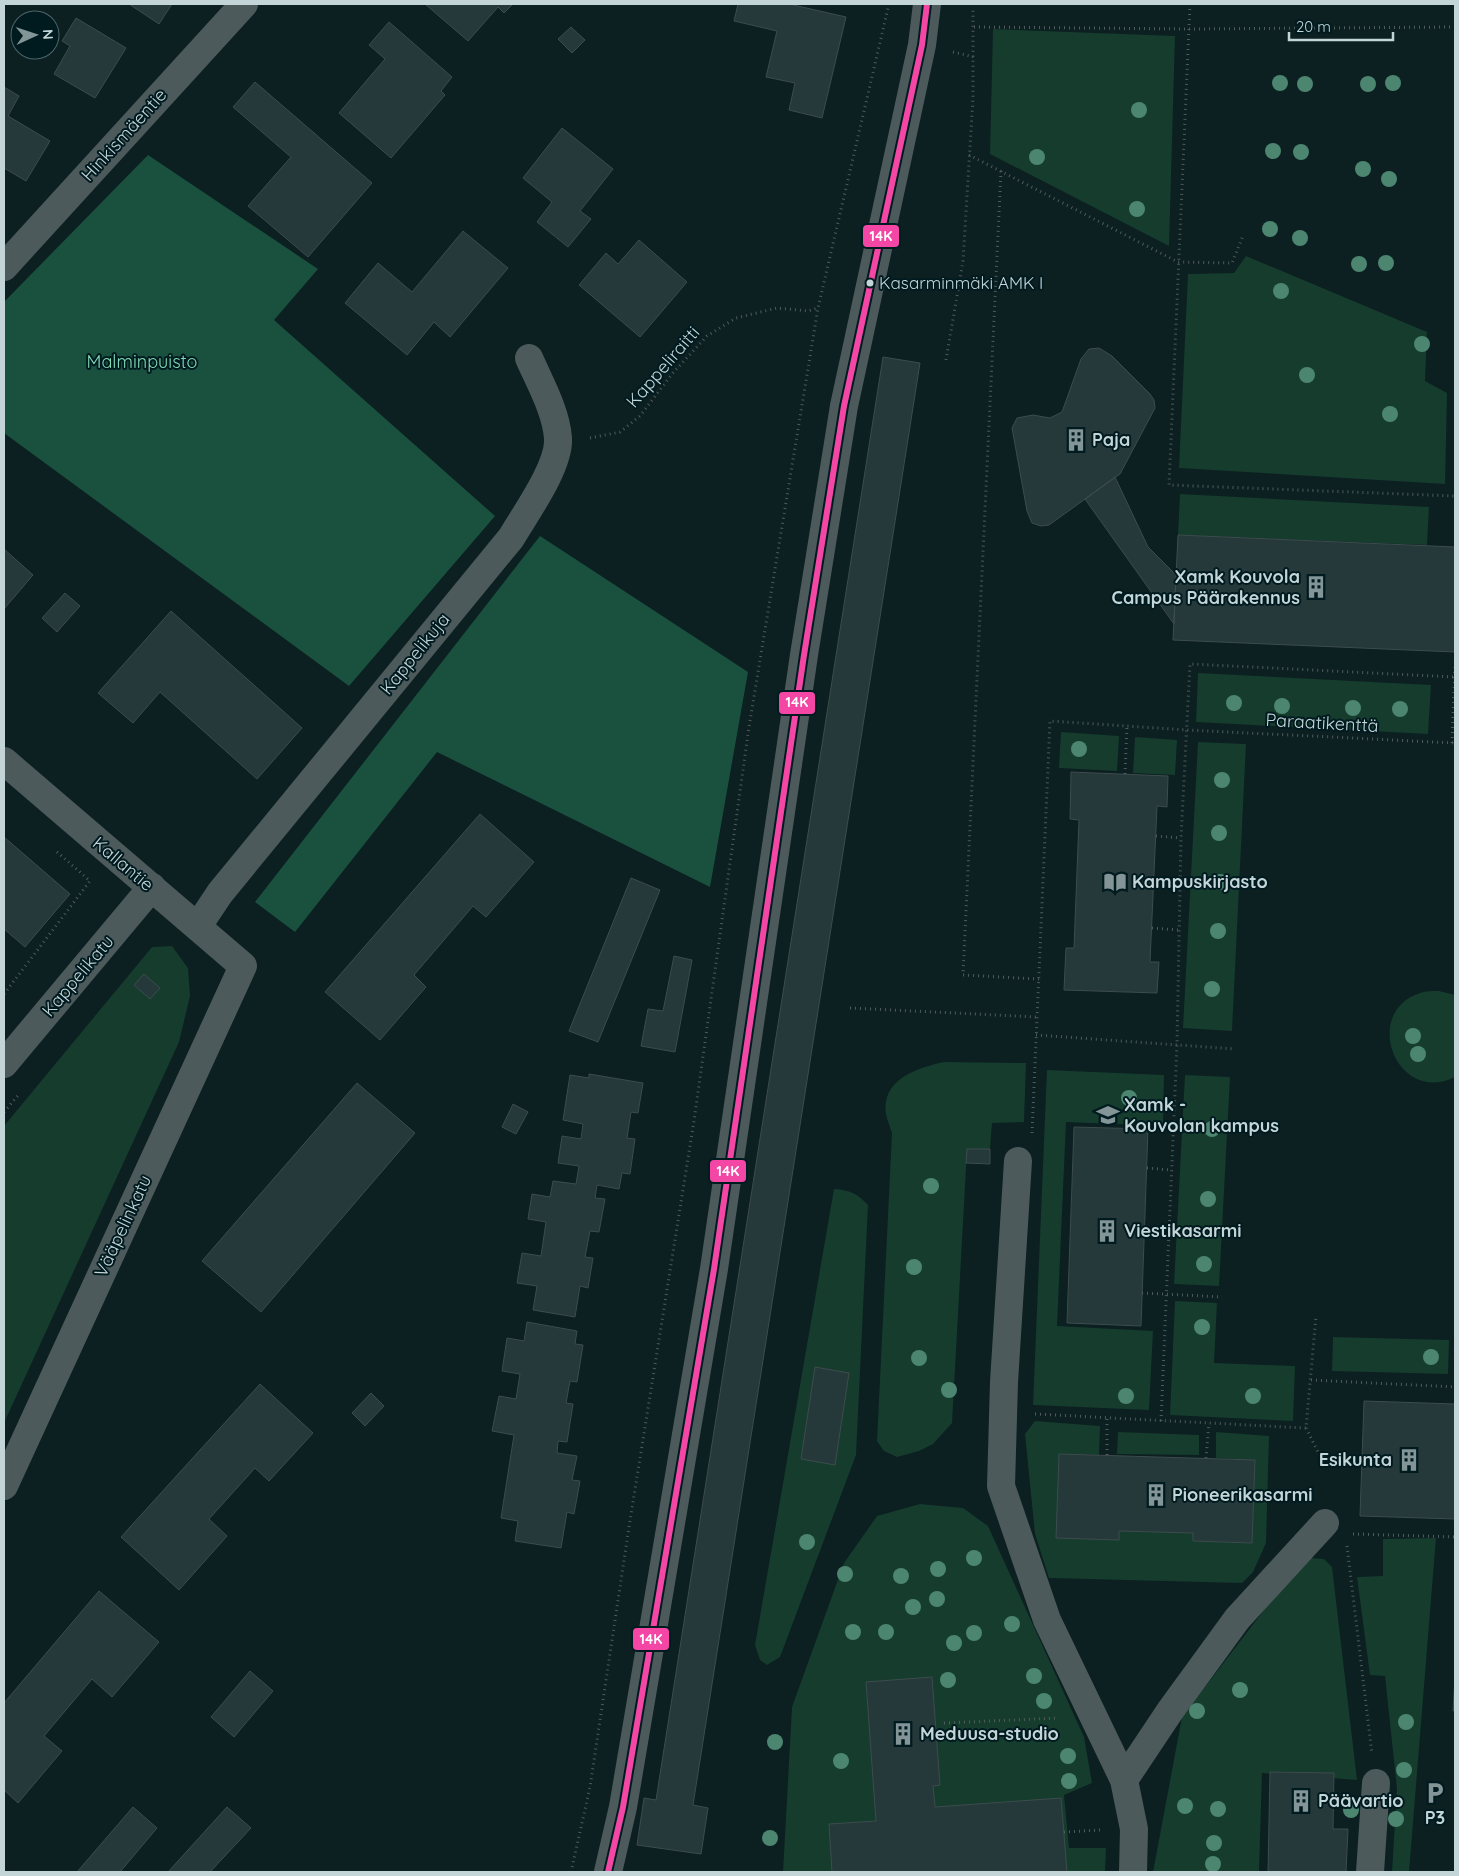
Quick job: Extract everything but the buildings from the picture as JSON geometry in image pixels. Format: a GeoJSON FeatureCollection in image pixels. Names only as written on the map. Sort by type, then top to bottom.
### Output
{"type":"FeatureCollection","features":[{"type":"Feature","properties":{"kind":"street","name":"Hinkismäentie"},"geometry":{"type":"LineString","coordinates":[[4,266],[244,4]]}},
{"type":"Feature","properties":{"kind":"street"},"geometry":{"type":"LineString","coordinates":[[608,1872],[624,1797],[714,1269],[802,665],[844,406],[922,45],[927,4]]}},
{"type":"Feature","properties":{"kind":"street","name":"Kappelikuja"},"geometry":{"type":"LineString","coordinates":[[198,926],[220,893],[510,538],[550,473],[558,439],[548,402],[529,358]]}},
{"type":"Feature","properties":{"kind":"street","name":"Kallantie"},"geometry":{"type":"LineString","coordinates":[[4,761],[243,966]]}},
{"type":"Feature","properties":{"kind":"street","name":"Kappelikatu"},"geometry":{"type":"LineString","coordinates":[[4,1064],[152,887]]}},
{"type":"Feature","properties":{"kind":"street","name":"Vääpelinkatu"},"geometry":{"type":"LineString","coordinates":[[4,1486],[243,966]]}},
{"type":"Feature","properties":{"kind":"street"},"geometry":{"type":"LineString","coordinates":[[1018,1161],[1003,1412],[1001,1486],[1047,1620],[1095,1716],[1124,1780],[1134,1829],[1133,1872]]}},
{"type":"Feature","properties":{"kind":"street"},"geometry":{"type":"LineString","coordinates":[[1124,1780],[1170,1711],[1237,1619],[1335,1528]]}},
{"type":"Feature","properties":{"kind":"street"},"geometry":{"type":"LineString","coordinates":[[1370,1872],[1376,1783]]}},
{"type":"Feature","properties":{"kind":"path"},"geometry":{"type":"LineString","coordinates":[[571,1872],[590,1787],[630,1517],[694,1121],[749,727],[818,308],[889,4]]}},
{"type":"Feature","properties":{"kind":"path"},"geometry":{"type":"LineString","coordinates":[[1190,4],[1169,485],[1455,496]]}},
{"type":"Feature","properties":{"kind":"path"},"geometry":{"type":"LineString","coordinates":[[946,360],[963,261],[974,56],[973,7]]}},
{"type":"Feature","properties":{"kind":"path"},"geometry":{"type":"LineString","coordinates":[[974,27],[1190,29],[1455,27]]}},
{"type":"Feature","properties":{"kind":"path"},"geometry":{"type":"LineString","coordinates":[[948,51],[974,56]]}},
{"type":"Feature","properties":{"kind":"path"},"geometry":{"type":"LineString","coordinates":[[969,155],[1178,262],[1232,263],[1243,236]]}},
{"type":"Feature","properties":{"kind":"path"},"geometry":{"type":"LineString","coordinates":[[1001,171],[963,975],[1038,979],[1031,1161],[1018,1161]]}},
{"type":"Feature","properties":{"kind":"path","name":"Kappeliraitti"},"geometry":{"type":"LineString","coordinates":[[558,439],[590,438],[620,432],[640,416],[672,374],[707,336],[736,318],[777,308],[808,311],[818,308]]}},
{"type":"Feature","properties":{"kind":"path"},"geometry":{"type":"LineString","coordinates":[[1161,1421],[1170,1170],[1177,1045],[1181,838],[1190,664],[1455,677]]}},
{"type":"Feature","properties":{"kind":"path"},"geometry":{"type":"LineString","coordinates":[[1453,743],[1455,665]]}},
{"type":"Feature","properties":{"kind":"path","name":"Paraatikenttä"},"geometry":{"type":"LineString","coordinates":[[1038,979],[1050,721],[1187,730],[1453,743]]}},
{"type":"Feature","properties":{"kind":"path"},"geometry":{"type":"LineString","coordinates":[[1124,774],[1126,725]]}},
{"type":"Feature","properties":{"kind":"path"},"geometry":{"type":"LineString","coordinates":[[1156,836],[1181,838]]}},
{"type":"Feature","properties":{"kind":"path"},"geometry":{"type":"LineString","coordinates":[[4,994],[90,881],[54,849]]}},
{"type":"Feature","properties":{"kind":"path"},"geometry":{"type":"LineString","coordinates":[[1152,928],[1178,930]]}},
{"type":"Feature","properties":{"kind":"path"},"geometry":{"type":"LineString","coordinates":[[850,1008],[1037,1016]]}},
{"type":"Feature","properties":{"kind":"path"},"geometry":{"type":"LineString","coordinates":[[1036,1035],[1234,1049]]}},
{"type":"Feature","properties":{"kind":"path"},"geometry":{"type":"LineString","coordinates":[[1147,1168],[1170,1170]]}},
{"type":"Feature","properties":{"kind":"path"},"geometry":{"type":"LineString","coordinates":[[1142,1293],[1222,1297]]}},
{"type":"Feature","properties":{"kind":"path"},"geometry":{"type":"LineString","coordinates":[[1316,1316],[1306,1428],[1320,1456]]}},
{"type":"Feature","properties":{"kind":"path"},"geometry":{"type":"LineString","coordinates":[[1311,1380],[1455,1387]]}},
{"type":"Feature","properties":{"kind":"path"},"geometry":{"type":"LineString","coordinates":[[1003,1412],[1107,1419],[1306,1428]]}},
{"type":"Feature","properties":{"kind":"path"},"geometry":{"type":"LineString","coordinates":[[1107,1419],[1107,1456]]}},
{"type":"Feature","properties":{"kind":"path"},"geometry":{"type":"LineString","coordinates":[[1206,1458],[1209,1424]]}},
{"type":"Feature","properties":{"kind":"path"},"geometry":{"type":"LineString","coordinates":[[1376,1783],[1335,1528],[1455,1537]]}},
{"type":"Feature","properties":{"kind":"path"},"geometry":{"type":"LineString","coordinates":[[944,1722],[1095,1716]]}},
{"type":"Feature","properties":{"kind":"path"},"geometry":{"type":"LineString","coordinates":[[1064,1832],[1134,1829]]}},
{"type":"Feature","properties":{"kind":"green space"},"geometry":{"type":"Polygon","coordinates":[[[993,29],[1175,36],[1169,246],[990,154],[993,29]]]}},
{"type":"Feature","properties":{"kind":"green space","name":"Malminpuisto"},"geometry":{"type":"Polygon","coordinates":[[[148,155],[318,269],[274,320],[495,516],[349,686],[4,433],[4,302],[148,155]]]}},
{"type":"Feature","properties":{"kind":"green space"},"geometry":{"type":"Polygon","coordinates":[[[1246,256],[1427,332],[1425,381],[1447,393],[1445,484],[1179,468],[1188,274],[1234,273],[1246,256]]]}},
{"type":"Feature","properties":{"kind":"green space"},"geometry":{"type":"Polygon","coordinates":[[[1180,494],[1429,507],[1427,545],[1178,535],[1180,494]]]}},
{"type":"Feature","properties":{"kind":"green space"},"geometry":{"type":"Polygon","coordinates":[[[540,536],[748,672],[710,887],[437,752],[295,932],[255,902],[540,536]]]}},
{"type":"Feature","properties":{"kind":"green space"},"geometry":{"type":"Polygon","coordinates":[[[1198,673],[1431,685],[1428,734],[1196,722],[1198,673]]]}},
{"type":"Feature","properties":{"kind":"green space"},"geometry":{"type":"Polygon","coordinates":[[[1061,732],[1119,736],[1117,771],[1059,768],[1061,732]]]}},
{"type":"Feature","properties":{"kind":"green space"},"geometry":{"type":"Polygon","coordinates":[[[1135,737],[1177,740],[1175,775],[1133,773],[1135,737]]]}},
{"type":"Feature","properties":{"kind":"green space"},"geometry":{"type":"Polygon","coordinates":[[[1198,742],[1246,744],[1232,1031],[1183,1028],[1198,742]]]}},
{"type":"Feature","properties":{"kind":"green space"},"geometry":{"type":"Polygon","coordinates":[[[172,946],[188,968],[190,996],[179,1042],[4,1423],[4,1126],[152,947],[172,946]]]}},
{"type":"Feature","properties":{"kind":"green space"},"geometry":{"type":"Polygon","coordinates":[[[1439,991],[1455,995],[1455,1077],[1434,1082],[1416,1079],[1402,1068],[1393,1053],[1390,1036],[1392,1018],[1402,1003],[1420,993],[1439,991]]]}},
{"type":"Feature","properties":{"kind":"green space"},"geometry":{"type":"Polygon","coordinates":[[[944,1062],[1026,1063],[1024,1122],[992,1123],[990,1149],[967,1150],[952,1423],[933,1444],[919,1451],[897,1457],[884,1451],[877,1441],[892,1133],[886,1114],[886,1102],[889,1092],[903,1077],[912,1072],[944,1062]]]}},
{"type":"Feature","properties":{"kind":"green space"},"geometry":{"type":"Polygon","coordinates":[[[1047,1070],[1164,1075],[1163,1126],[1066,1122],[1057,1326],[1153,1331],[1149,1410],[1033,1405],[1047,1070]]]}},
{"type":"Feature","properties":{"kind":"green space"},"geometry":{"type":"Polygon","coordinates":[[[1185,1075],[1230,1077],[1219,1286],[1174,1284],[1185,1075]]]}},
{"type":"Feature","properties":{"kind":"green space"},"geometry":{"type":"Polygon","coordinates":[[[834,1189],[853,1193],[868,1205],[856,1455],[780,1657],[767,1665],[760,1660],[755,1645],[834,1189]]]}},
{"type":"Feature","properties":{"kind":"green space"},"geometry":{"type":"Polygon","coordinates":[[[1175,1301],[1217,1303],[1214,1363],[1295,1366],[1293,1421],[1170,1415],[1175,1301]]]}},
{"type":"Feature","properties":{"kind":"green space"},"geometry":{"type":"Polygon","coordinates":[[[1333,1337],[1449,1340],[1448,1374],[1332,1371],[1333,1337]]]}},
{"type":"Feature","properties":{"kind":"green space"},"geometry":{"type":"Polygon","coordinates":[[[1035,1421],[1100,1426],[1099,1455],[1059,1454],[1057,1538],[1119,1531],[1193,1533],[1193,1541],[1251,1543],[1255,1460],[1216,1458],[1216,1432],[1269,1436],[1266,1543],[1253,1572],[1242,1583],[1049,1578],[1035,1534],[1025,1434],[1035,1421]]]}},
{"type":"Feature","properties":{"kind":"green space"},"geometry":{"type":"Polygon","coordinates":[[[1118,1432],[1199,1435],[1199,1455],[1117,1454],[1118,1432]]]}},
{"type":"Feature","properties":{"kind":"green space"},"geometry":{"type":"Polygon","coordinates":[[[920,1504],[963,1508],[988,1526],[1084,1737],[1092,1783],[1064,1795],[1069,1848],[1106,1848],[1105,1872],[783,1872],[792,1707],[844,1563],[877,1516],[920,1504]]]}},
{"type":"Feature","properties":{"kind":"green space"},"geometry":{"type":"Polygon","coordinates":[[[1436,1538],[1409,1872],[1392,1872],[1397,1789],[1385,1676],[1370,1675],[1357,1577],[1383,1576],[1383,1539],[1436,1538]]]}},
{"type":"Feature","properties":{"kind":"green space"},"geometry":{"type":"Polygon","coordinates":[[[1311,1558],[1324,1559],[1332,1567],[1357,1780],[1262,1773],[1259,1872],[1153,1872],[1182,1717],[1301,1562],[1311,1558]]]}},
{"type":"Feature","properties":{"kind":"transit line","name":"14K"},"geometry":{"type":"LineString","coordinates":[[608,1872],[623,1807],[714,1269],[804,655],[844,406],[922,45],[927,4]]}},
{"type":"Feature","properties":{"kind":"place","name":"Kasarminmäki AMK I"},"geometry":{"type":"Point","coordinates":[870,283]}},
{"type":"Feature","properties":{"kind":"place","name":"Paja"},"geometry":{"type":"Point","coordinates":[1076,440]}},
{"type":"Feature","properties":{"kind":"place","name":"Xamk Kouvola Campus Päärakennus"},"geometry":{"type":"Point","coordinates":[1316,587]}},
{"type":"Feature","properties":{"kind":"place","name":"Kampuskirjasto"},"geometry":{"type":"Point","coordinates":[1115,882]}},
{"type":"Feature","properties":{"kind":"place","name":"Xamk - Kouvolan kampus"},"geometry":{"type":"Point","coordinates":[1108,1115]}},
{"type":"Feature","properties":{"kind":"place","name":"Viestikasarmi"},"geometry":{"type":"Point","coordinates":[1107,1231]}},
{"type":"Feature","properties":{"kind":"place","name":"Esikunta"},"geometry":{"type":"Point","coordinates":[1409,1460]}},
{"type":"Feature","properties":{"kind":"place","name":"Pioneerikasarmi"},"geometry":{"type":"Point","coordinates":[1156,1495]}},
{"type":"Feature","properties":{"kind":"place","name":"Meduusa-studio"},"geometry":{"type":"Point","coordinates":[903,1734]}},
{"type":"Feature","properties":{"kind":"place","name":"P3"},"geometry":{"type":"Point","coordinates":[1435,1793]}},
{"type":"Feature","properties":{"kind":"place","name":"Päävartio"},"geometry":{"type":"Point","coordinates":[1301,1801]}}]}
